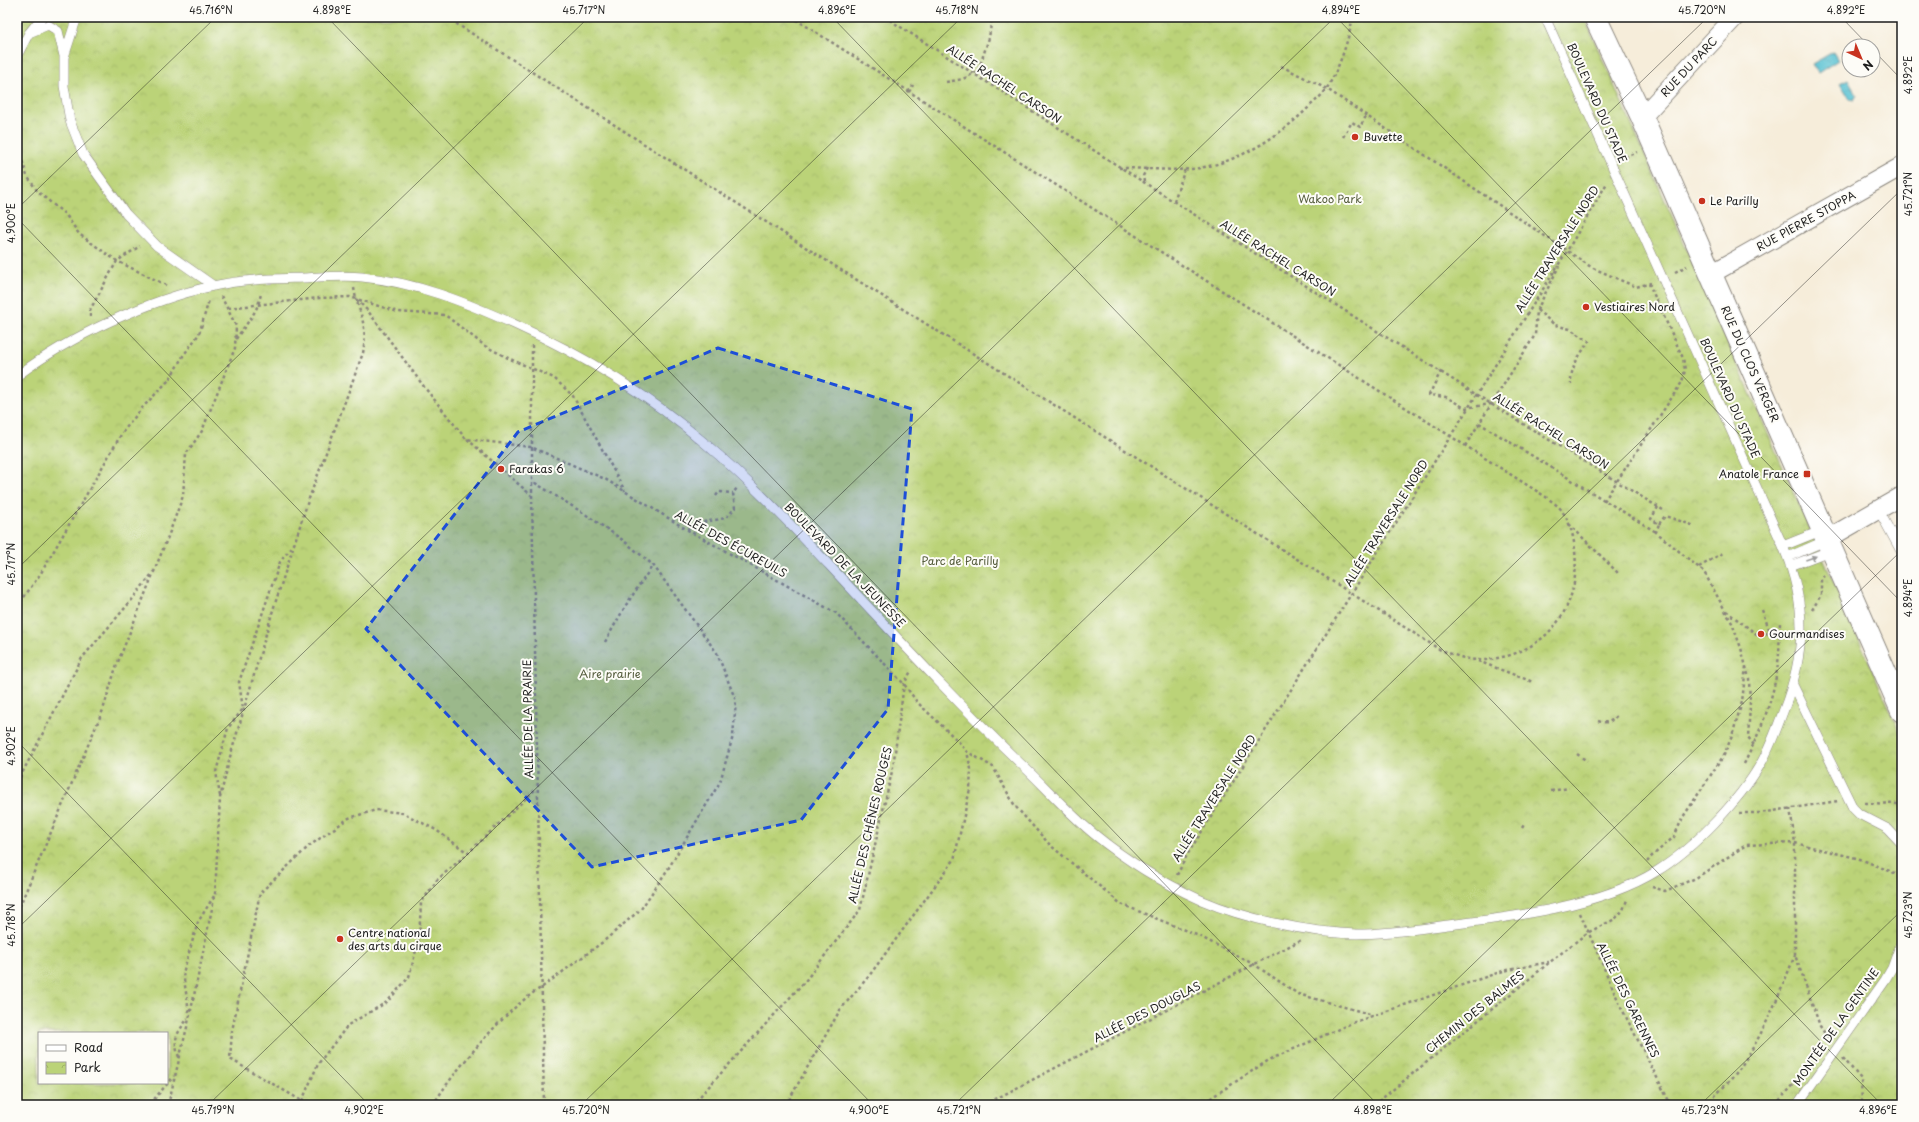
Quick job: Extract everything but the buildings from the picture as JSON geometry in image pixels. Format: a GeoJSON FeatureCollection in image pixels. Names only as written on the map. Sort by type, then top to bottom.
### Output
{"type":"FeatureCollection","features":[{"type":"Feature","properties":{"kind":"street","name":"RUE DU CLOS VERGER"},"geometry":{"type":"LineString","coordinates":[[1595,17],[1642,117],[1702,269],[1831,547],[1902,711]]}},
{"type":"Feature","properties":{"kind":"street","name":"RUE DU PARC"},"geometry":{"type":"LineString","coordinates":[[1642,117],[1735,17]]}},
{"type":"Feature","properties":{"kind":"street","name":"RUE PIERRE STOPPA"},"geometry":{"type":"LineString","coordinates":[[1702,269],[1902,166]]}},
{"type":"Feature","properties":{"kind":"street"},"geometry":{"type":"LineString","coordinates":[[1831,547],[1878,509],[1902,496]]}},
{"type":"Feature","properties":{"kind":"lane"},"geometry":{"type":"LineString","coordinates":[[17,56],[29,33],[42,17]]}},
{"type":"Feature","properties":{"kind":"lane"},"geometry":{"type":"LineString","coordinates":[[64,57],[77,17]]}},
{"type":"Feature","properties":{"kind":"lane","name":"BOULEVARD DU STADE"},"geometry":{"type":"LineString","coordinates":[[1545,17],[1783,546],[1789,562],[1801,615],[1798,668],[1793,685],[1763,759],[1748,783],[1722,813]]}},
{"type":"Feature","properties":{"kind":"lane"},"geometry":{"type":"LineString","coordinates":[[29,33],[48,25],[58,31],[64,57],[64,86],[70,121],[83,154],[126,214],[150,238],[178,261],[214,286]]}},
{"type":"Feature","properties":{"kind":"lane","name":"BOULEVARD DE LA JEUNESSE"},"geometry":{"type":"LineString","coordinates":[[17,376],[77,338],[90,332],[144,308],[214,286],[262,280],[352,276],[393,281],[463,301],[532,332],[586,361],[637,391],[686,428],[746,480],[786,519],[973,718],[1090,831],[1123,856],[1172,885],[1206,902],[1254,917],[1317,931],[1360,934],[1397,932],[1481,921],[1570,904],[1614,891],[1657,872],[1690,846],[1722,813]]}},
{"type":"Feature","properties":{"kind":"lane"},"geometry":{"type":"LineString","coordinates":[[1878,509],[1902,552]]}},
{"type":"Feature","properties":{"kind":"lane"},"geometry":{"type":"LineString","coordinates":[[1783,546],[1831,547]]}},
{"type":"Feature","properties":{"kind":"lane"},"geometry":{"type":"LineString","coordinates":[[1789,562],[1831,547]]}},
{"type":"Feature","properties":{"kind":"lane"},"geometry":{"type":"LineString","coordinates":[[1793,685],[1850,802],[1859,814],[1888,829],[1902,844]]}},
{"type":"Feature","properties":{"kind":"lane","name":"MONTÉE DE LA GENTINE"},"geometry":{"type":"LineString","coordinates":[[1797,1105],[1885,980],[1892,968],[1902,940]]}},
{"type":"Feature","properties":{"kind":"path"},"geometry":{"type":"LineString","coordinates":[[446,17],[852,277],[1439,648],[1458,656],[1477,660],[1533,682]]}},
{"type":"Feature","properties":{"kind":"path"},"geometry":{"type":"LineString","coordinates":[[792,17],[1546,497],[1562,510],[1569,524],[1574,542],[1576,558],[1575,584],[1569,605],[1559,620],[1544,636],[1531,646],[1512,654],[1494,659],[1477,660]]}},
{"type":"Feature","properties":{"kind":"path","name":"ALLÉE RACHEL CARSON"},"geometry":{"type":"LineString","coordinates":[[885,17],[1119,168],[1174,201],[1491,404],[1663,510]]}},
{"type":"Feature","properties":{"kind":"path"},"geometry":{"type":"LineString","coordinates":[[946,82],[963,79],[978,71],[989,38],[992,17]]}},
{"type":"Feature","properties":{"kind":"path"},"geometry":{"type":"LineString","coordinates":[[1119,168],[1185,169],[1223,162],[1252,150],[1279,133],[1304,112],[1326,89],[1343,52],[1352,17]]}},
{"type":"Feature","properties":{"kind":"path"},"geometry":{"type":"LineString","coordinates":[[1281,66],[1326,89],[1591,267],[1636,287],[1650,284],[1683,358],[1685,370],[1682,382],[1626,469],[1616,480],[1604,501]]}},
{"type":"Feature","properties":{"kind":"path"},"geometry":{"type":"LineString","coordinates":[[909,92],[913,85]]}},
{"type":"Feature","properties":{"kind":"path"},"geometry":{"type":"LineString","coordinates":[[1343,137],[1352,122],[1360,126],[1366,116]]}},
{"type":"Feature","properties":{"kind":"path"},"geometry":{"type":"LineString","coordinates":[[1625,157],[1644,150]]}},
{"type":"Feature","properties":{"kind":"path"},"geometry":{"type":"LineString","coordinates":[[17,151],[21,157],[27,176],[38,192],[66,215],[79,234],[117,262],[187,294]]}},
{"type":"Feature","properties":{"kind":"path"},"geometry":{"type":"LineString","coordinates":[[1144,182],[1143,176],[1147,168]]}},
{"type":"Feature","properties":{"kind":"path"},"geometry":{"type":"LineString","coordinates":[[1174,201],[1185,169]]}},
{"type":"Feature","properties":{"kind":"path","name":"ALLÉE TRAVERSALE NORD"},"geometry":{"type":"LineString","coordinates":[[1172,885],[1187,855],[1477,394],[1614,171]]}},
{"type":"Feature","properties":{"kind":"path"},"geometry":{"type":"LineString","coordinates":[[90,332],[90,310],[117,262],[150,238]]}},
{"type":"Feature","properties":{"kind":"path"},"geometry":{"type":"LineString","coordinates":[[1465,446],[1535,335],[1537,310],[1566,251]]}},
{"type":"Feature","properties":{"kind":"path"},"geometry":{"type":"LineString","coordinates":[[1675,272],[1702,269]]}},
{"type":"Feature","properties":{"kind":"path"},"geometry":{"type":"LineString","coordinates":[[168,1105],[190,1015],[215,894],[220,798],[243,709],[307,504],[363,353],[366,336],[364,322],[356,299],[352,276]]}},
{"type":"Feature","properties":{"kind":"path"},"geometry":{"type":"LineString","coordinates":[[235,340],[255,314],[260,304],[262,280]]}},
{"type":"Feature","properties":{"kind":"path"},"geometry":{"type":"LineString","coordinates":[[17,912],[103,710],[116,667],[157,568],[183,496],[186,454],[202,431],[235,348],[236,326],[228,308],[214,286]]}},
{"type":"Feature","properties":{"kind":"path"},"geometry":{"type":"LineString","coordinates":[[17,607],[41,573],[122,433],[142,408],[169,380],[183,356],[199,334],[214,286]]}},
{"type":"Feature","properties":{"kind":"path"},"geometry":{"type":"LineString","coordinates":[[228,308],[320,298],[350,297],[398,312],[445,315],[485,346],[554,378],[572,396],[587,425],[597,437],[604,455],[625,491]]}},
{"type":"Feature","properties":{"kind":"path"},"geometry":{"type":"LineString","coordinates":[[356,299],[368,311],[425,388],[466,439],[532,496]]}},
{"type":"Feature","properties":{"kind":"path"},"geometry":{"type":"LineString","coordinates":[[1537,310],[1555,325],[1570,329],[1589,341],[1574,365],[1570,376],[1571,384]]}},
{"type":"Feature","properties":{"kind":"path","name":"ALLÉE DE LA PRAIRIE"},"geometry":{"type":"LineString","coordinates":[[532,332],[531,447],[544,1105]]}},
{"type":"Feature","properties":{"kind":"path"},"geometry":{"type":"LineString","coordinates":[[1441,371],[1429,395],[1446,396],[1465,408],[1469,406],[1491,404]]}},
{"type":"Feature","properties":{"kind":"path"},"geometry":{"type":"LineString","coordinates":[[1479,423],[1656,532],[1704,572],[1734,629],[1746,666],[1750,684],[1748,737],[1754,745]]}},
{"type":"Feature","properties":{"kind":"path","name":"ALLÉE DES ÉCUREUILS"},"geometry":{"type":"LineString","coordinates":[[466,439],[531,447],[605,479],[686,529],[836,613],[904,684],[916,702],[958,741],[966,752]]}},
{"type":"Feature","properties":{"kind":"path"},"geometry":{"type":"LineString","coordinates":[[686,529],[698,524],[726,518],[734,508],[733,493],[746,480]]}},
{"type":"Feature","properties":{"kind":"path"},"geometry":{"type":"LineString","coordinates":[[433,1105],[461,1066],[495,1028],[530,994],[541,988],[604,941],[641,909],[705,809],[720,782],[730,752],[733,736],[736,700],[717,653],[653,565],[624,541],[588,516],[532,481]]}},
{"type":"Feature","properties":{"kind":"path"},"geometry":{"type":"LineString","coordinates":[[716,496],[719,492],[733,493]]}},
{"type":"Feature","properties":{"kind":"path"},"geometry":{"type":"LineString","coordinates":[[1658,507],[1651,519],[1659,524]]}},
{"type":"Feature","properties":{"kind":"path"},"geometry":{"type":"LineString","coordinates":[[1656,532],[1659,524],[1665,516],[1695,526]]}},
{"type":"Feature","properties":{"kind":"path"},"geometry":{"type":"LineString","coordinates":[[1569,524],[1618,573]]}},
{"type":"Feature","properties":{"kind":"path"},"geometry":{"type":"LineString","coordinates":[[220,798],[216,772],[228,728],[243,709],[239,682],[280,562],[296,543]]}},
{"type":"Feature","properties":{"kind":"path"},"geometry":{"type":"LineString","coordinates":[[1801,615],[1812,610],[1818,603],[1821,595],[1821,579],[1826,573],[1831,547]]}},
{"type":"Feature","properties":{"kind":"path"},"geometry":{"type":"LineString","coordinates":[[1699,567],[1723,553]]}},
{"type":"Feature","properties":{"kind":"path"},"geometry":{"type":"LineString","coordinates":[[605,642],[626,605],[653,565]]}},
{"type":"Feature","properties":{"kind":"path"},"geometry":{"type":"LineString","coordinates":[[17,783],[82,658],[157,568]]}},
{"type":"Feature","properties":{"kind":"path"},"geometry":{"type":"LineString","coordinates":[[1724,609],[1759,636],[1780,630],[1801,634]]}},
{"type":"Feature","properties":{"kind":"path"},"geometry":{"type":"LineString","coordinates":[[1762,610],[1770,632]]}},
{"type":"Feature","properties":{"kind":"path"},"geometry":{"type":"LineString","coordinates":[[1744,765],[1754,745],[1771,698],[1778,663],[1780,623]]}},
{"type":"Feature","properties":{"kind":"path","name":"ALLÉE DES CHÊNES ROUGES"},"geometry":{"type":"LineString","coordinates":[[692,1105],[806,980],[860,910],[893,767],[904,684],[919,659]]}},
{"type":"Feature","properties":{"kind":"path","name":"CHEMIN DES BALMES"},"geometry":{"type":"LineString","coordinates":[[1374,1105],[1587,933],[1615,919],[1623,910],[1634,882],[1652,856],[1674,837],[1683,817],[1724,755],[1734,730],[1742,702],[1746,666]]}},
{"type":"Feature","properties":{"kind":"path"},"geometry":{"type":"LineString","coordinates":[[1598,721],[1604,723],[1610,722],[1617,715]]}},
{"type":"Feature","properties":{"kind":"path"},"geometry":{"type":"LineString","coordinates":[[966,752],[993,767],[1015,806],[1050,845],[1121,904],[1199,936],[1255,965],[1298,994],[1373,1015]]}},
{"type":"Feature","properties":{"kind":"path"},"geometry":{"type":"LineString","coordinates":[[786,1105],[840,1010],[869,976],[954,860],[970,789],[971,769],[966,752]]}},
{"type":"Feature","properties":{"kind":"path"},"geometry":{"type":"LineString","coordinates":[[1577,754],[1587,761]]}},
{"type":"Feature","properties":{"kind":"path"},"geometry":{"type":"LineString","coordinates":[[302,1101],[318,1064],[348,1025],[388,1002],[409,976],[419,939],[421,904],[437,880],[495,829],[537,788]]}},
{"type":"Feature","properties":{"kind":"path"},"geometry":{"type":"LineString","coordinates":[[1551,791],[1569,788]]}},
{"type":"Feature","properties":{"kind":"path"},"geometry":{"type":"LineString","coordinates":[[1722,813],[1760,813],[1835,801],[1902,804]]}},
{"type":"Feature","properties":{"kind":"path"},"geometry":{"type":"LineString","coordinates":[[1790,808],[1795,843],[1795,955],[1820,1026],[1836,1050],[1861,1079],[1862,1105]]}},
{"type":"Feature","properties":{"kind":"path"},"geometry":{"type":"LineString","coordinates":[[304,1105],[302,1101],[230,1059],[232,1031],[260,893],[309,846],[349,818],[376,810],[403,813],[436,830],[468,853]]}},
{"type":"Feature","properties":{"kind":"path"},"geometry":{"type":"LineString","coordinates":[[1522,828],[1525,823]]}},
{"type":"Feature","properties":{"kind":"path"},"geometry":{"type":"LineString","coordinates":[[1634,882],[1665,891],[1696,878],[1746,845],[1795,843],[1860,859],[1902,876]]}},
{"type":"Feature","properties":{"kind":"path"},"geometry":{"type":"LineString","coordinates":[[179,1057],[174,1045],[178,1034],[190,1015],[183,973],[198,922],[215,894]]}},
{"type":"Feature","properties":{"kind":"path","name":"ALLÉE DES GARENNES"},"geometry":{"type":"LineString","coordinates":[[1570,904],[1578,909],[1587,933],[1621,1007],[1671,1105]]}},
{"type":"Feature","properties":{"kind":"path","name":"ALLÉE DES DOUGLAS"},"geometry":{"type":"LineString","coordinates":[[984,1105],[1255,965],[1317,931]]}},
{"type":"Feature","properties":{"kind":"path"},"geometry":{"type":"LineString","coordinates":[[1706,1105],[1738,1070],[1756,1043],[1772,1013],[1795,955]]}},
{"type":"Feature","properties":{"kind":"path"},"geometry":{"type":"LineString","coordinates":[[1200,1105],[1269,1060],[1352,1023],[1504,971],[1550,962]]}},
{"type":"Feature","properties":{"kind":"path"},"geometry":{"type":"LineString","coordinates":[[168,1083],[175,1075]]}},
{"type":"Feature","properties":{"kind":"path"},"geometry":{"type":"LineString","coordinates":[[152,1105],[155,1098],[167,1084]]}},
{"type":"Feature","properties":{"kind":"highlighted area"},"geometry":{"type":"Polygon","coordinates":[[[718,348],[912,409],[888,709],[801,820],[592,867],[366,629],[518,432],[718,348]]]}},
{"type":"Feature","properties":{"kind":"green space","name":"Parc de Parilly"},"geometry":{"type":"Polygon","coordinates":[[[17,17],[1584,17],[1902,737],[1902,1105],[17,1105],[17,17]]]}},
{"type":"Feature","properties":{"kind":"water"},"geometry":{"type":"Polygon","coordinates":[[[1833,52],[1838,60],[1818,73],[1812,64],[1833,52]]]}},
{"type":"Feature","properties":{"kind":"water"},"geometry":{"type":"Polygon","coordinates":[[[1848,79],[1857,95],[1854,100],[1850,99],[1840,83],[1848,79]]]}},
{"type":"Feature","properties":{"kind":"place","name":"Buvette"},"geometry":{"type":"Point","coordinates":[1355,137]}},
{"type":"Feature","properties":{"kind":"place","name":"Le Parilly"},"geometry":{"type":"Point","coordinates":[1702,201]}},
{"type":"Feature","properties":{"kind":"place","name":"Vestiaires Nord"},"geometry":{"type":"Point","coordinates":[1586,307]}},
{"type":"Feature","properties":{"kind":"place","name":"Farakas 6"},"geometry":{"type":"Point","coordinates":[501,469]}},
{"type":"Feature","properties":{"kind":"place","name":"Anatole France"},"geometry":{"type":"Point","coordinates":[1807,474]}},
{"type":"Feature","properties":{"kind":"place","name":"Gourmandises"},"geometry":{"type":"Point","coordinates":[1761,634]}},
{"type":"Feature","properties":{"kind":"place","name":"Centre national des arts du cirque"},"geometry":{"type":"Point","coordinates":[340,939]}},
{"type":"Feature","properties":{"kind":"park label","name":"Wakoo Park"},"geometry":{"type":"Point","coordinates":[1330,199]}},
{"type":"Feature","properties":{"kind":"park label","name":"Aire prairie"},"geometry":{"type":"Point","coordinates":[610,674]}}]}
